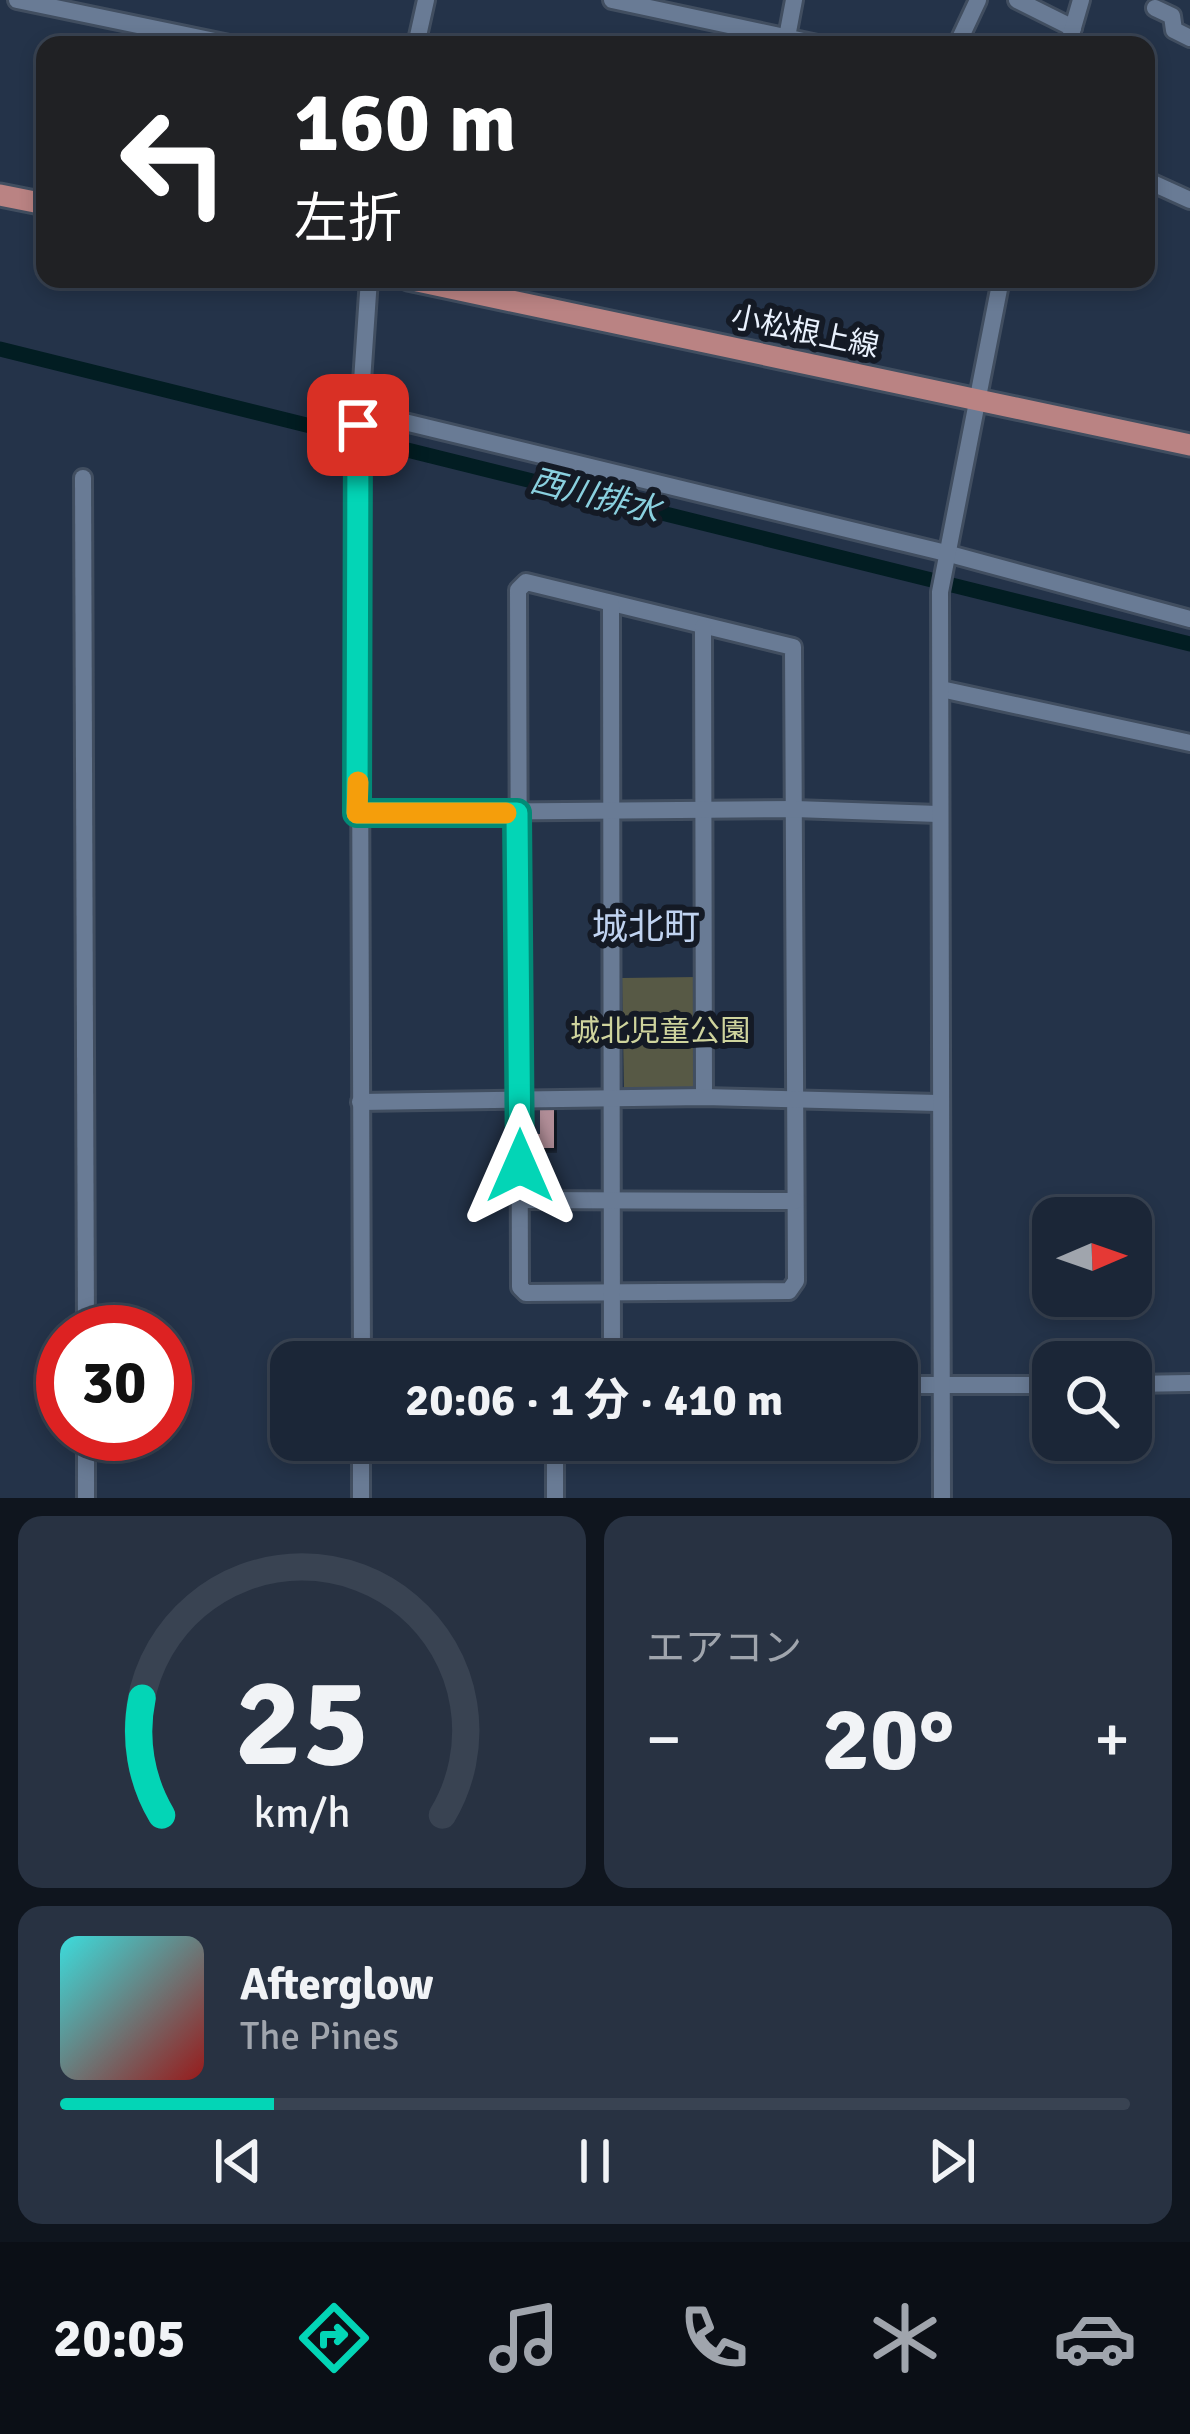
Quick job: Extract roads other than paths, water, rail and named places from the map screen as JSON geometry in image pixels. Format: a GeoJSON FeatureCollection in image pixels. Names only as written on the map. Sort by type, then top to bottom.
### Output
{"type":"FeatureCollection","features":[{"type":"Feature","properties":{"kind":"main road"},"geometry":{"type":"LineString","coordinates":[[0,195],[36,202]]}},
{"type":"Feature","properties":{"kind":"main road","name":"小松根上線"},"geometry":{"type":"LineString","coordinates":[[450,288],[1190,445]]}},
{"type":"Feature","properties":{"kind":"street"},"geometry":{"type":"LineString","coordinates":[[17,0],[191,36]]}},
{"type":"Feature","properties":{"kind":"street"},"geometry":{"type":"LineString","coordinates":[[418,36],[426,0]]}},
{"type":"Feature","properties":{"kind":"street"},"geometry":{"type":"LineString","coordinates":[[612,0],[742,36]]}},
{"type":"Feature","properties":{"kind":"street"},"geometry":{"type":"LineString","coordinates":[[787,36],[794,0]]}},
{"type":"Feature","properties":{"kind":"street"},"geometry":{"type":"LineString","coordinates":[[961,36],[978,0]]}},
{"type":"Feature","properties":{"kind":"street"},"geometry":{"type":"LineString","coordinates":[[1017,0],[1071,36],[1081,0]]}},
{"type":"Feature","properties":{"kind":"street"},"geometry":{"type":"LineString","coordinates":[[1155,8],[1172,16],[1174,30],[1190,38]]}},
{"type":"Feature","properties":{"kind":"street"},"geometry":{"type":"LineString","coordinates":[[1155,184],[1190,200]]}},
{"type":"Feature","properties":{"kind":"street"},"geometry":{"type":"LineString","coordinates":[[362,1341],[359,418],[368,288]]}},
{"type":"Feature","properties":{"kind":"street"},"geometry":{"type":"LineString","coordinates":[[942,1498],[940,592],[999,288]]}},
{"type":"Feature","properties":{"kind":"street"},"geometry":{"type":"LineString","coordinates":[[359,418],[1190,619]]}},
{"type":"Feature","properties":{"kind":"street"},"geometry":{"type":"LineString","coordinates":[[82,478],[86,1305]]}},
{"type":"Feature","properties":{"kind":"street"},"geometry":{"type":"LineString","coordinates":[[526,582],[611,604],[793,647],[796,1281],[788,1291],[610,1295],[526,1293],[520,1286],[518,590],[526,582]]}},
{"type":"Feature","properties":{"kind":"street"},"geometry":{"type":"LineString","coordinates":[[611,604],[611,1341]]}},
{"type":"Feature","properties":{"kind":"street"},"geometry":{"type":"LineString","coordinates":[[703,627],[704,1097]]}},
{"type":"Feature","properties":{"kind":"street"},"geometry":{"type":"LineString","coordinates":[[941,689],[1190,743]]}},
{"type":"Feature","properties":{"kind":"street"},"geometry":{"type":"LineString","coordinates":[[357,813],[795,809],[938,814]]}},
{"type":"Feature","properties":{"kind":"street"},"geometry":{"type":"LineString","coordinates":[[360,1102],[704,1097],[938,1103]]}},
{"type":"Feature","properties":{"kind":"street"},"geometry":{"type":"LineString","coordinates":[[519,1200],[795,1202]]}},
{"type":"Feature","properties":{"kind":"street"},"geometry":{"type":"LineString","coordinates":[[1152,1384],[1190,1383]]}},
{"type":"Feature","properties":{"kind":"street"},"geometry":{"type":"LineString","coordinates":[[918,1385],[1032,1384]]}},
{"type":"Feature","properties":{"kind":"street"},"geometry":{"type":"LineString","coordinates":[[86,1461],[86,1498]]}},
{"type":"Feature","properties":{"kind":"street"},"geometry":{"type":"LineString","coordinates":[[361,1461],[361,1498]]}},
{"type":"Feature","properties":{"kind":"street"},"geometry":{"type":"LineString","coordinates":[[555,1461],[555,1498]]}},
{"type":"Feature","properties":{"kind":"waterway","name":"西川排水"},"geometry":{"type":"LineString","coordinates":[[0,349],[1190,644]]}},
{"type":"Feature","properties":{"kind":"district","name":"城北町"},"geometry":{"type":"Point","coordinates":[646,927]}},
{"type":"Feature","properties":{"kind":"park label","name":"城北児童公園"},"geometry":{"type":"Point","coordinates":[660,1031]}}]}
